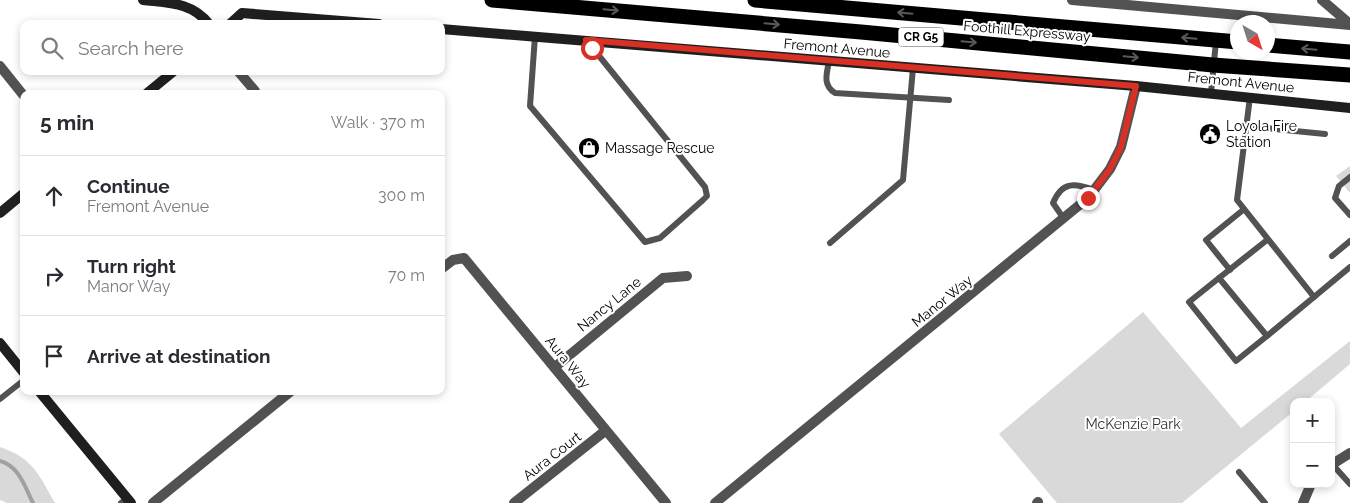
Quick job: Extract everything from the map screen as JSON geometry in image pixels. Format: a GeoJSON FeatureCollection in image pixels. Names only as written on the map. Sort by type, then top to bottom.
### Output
{"type":"FeatureCollection","features":[{"type":"Feature","properties":{"kind":"highway","name":"Foothill Expressway"},"geometry":{"type":"LineString","coordinates":[[492,0],[871,32],[1213,65],[1350,75]]}},
{"type":"Feature","properties":{"kind":"highway","name":"Foothill Expressway"},"geometry":{"type":"LineString","coordinates":[[755,0],[1230,41]]}},
{"type":"Feature","properties":{"kind":"highway"},"geometry":{"type":"LineString","coordinates":[[1275,46],[1350,52]]}},
{"type":"Feature","properties":{"kind":"street"},"geometry":{"type":"LineString","coordinates":[[143,0],[184,5],[201,15],[205,20]]}},
{"type":"Feature","properties":{"kind":"street"},"geometry":{"type":"LineString","coordinates":[[1072,0],[1350,24]]}},
{"type":"Feature","properties":{"kind":"street"},"geometry":{"type":"LineString","coordinates":[[1322,0],[1350,24]]}},
{"type":"Feature","properties":{"kind":"street"},"geometry":{"type":"LineString","coordinates":[[234,20],[242,13],[329,20]]}},
{"type":"Feature","properties":{"kind":"street","name":"Fremont Avenue"},"geometry":{"type":"LineString","coordinates":[[445,29],[1211,92],[1350,108]]}},
{"type":"Feature","properties":{"kind":"street"},"geometry":{"type":"LineString","coordinates":[[0,66],[20,91]]}},
{"type":"Feature","properties":{"kind":"street"},"geometry":{"type":"LineString","coordinates":[[151,90],[169,75]]}},
{"type":"Feature","properties":{"kind":"street"},"geometry":{"type":"LineString","coordinates":[[241,75],[254,90]]}},
{"type":"Feature","properties":{"kind":"street","name":"Manor Way"},"geometry":{"type":"LineString","coordinates":[[715,503],[1064,220],[1088,198],[1110,169],[1121,147],[1136,86]]}},
{"type":"Feature","properties":{"kind":"street"},"geometry":{"type":"LineString","coordinates":[[0,212],[20,197]]}},
{"type":"Feature","properties":{"kind":"street","name":"Aura Way"},"geometry":{"type":"LineString","coordinates":[[445,266],[453,260],[464,258],[666,503]]}},
{"type":"Feature","properties":{"kind":"street","name":"Nancy Lane"},"geometry":{"type":"LineString","coordinates":[[555,367],[663,278],[687,276]]}},
{"type":"Feature","properties":{"kind":"street"},"geometry":{"type":"LineString","coordinates":[[0,343],[20,369]]}},
{"type":"Feature","properties":{"kind":"street"},"geometry":{"type":"LineString","coordinates":[[42,395],[126,501]]}},
{"type":"Feature","properties":{"kind":"street"},"geometry":{"type":"LineString","coordinates":[[154,503],[286,395]]}},
{"type":"Feature","properties":{"kind":"street","name":"Aura Court"},"geometry":{"type":"LineString","coordinates":[[514,503],[605,431]]}},
{"type":"Feature","properties":{"kind":"street"},"geometry":{"type":"LineString","coordinates":[[1335,462],[1350,453]]}},
{"type":"Feature","properties":{"kind":"street"},"geometry":{"type":"LineString","coordinates":[[1303,503],[1309,488]]}},
{"type":"Feature","properties":{"kind":"lane"},"geometry":{"type":"LineString","coordinates":[[535,36],[530,106],[624,219],[645,242],[652,242],[660,238],[707,196],[705,187],[586,40]]}},
{"type":"Feature","properties":{"kind":"lane"},"geometry":{"type":"LineString","coordinates":[[1211,92],[1216,40]]}},
{"type":"Feature","properties":{"kind":"lane"},"geometry":{"type":"LineString","coordinates":[[829,61],[826,82],[828,87],[835,93],[949,100]]}},
{"type":"Feature","properties":{"kind":"lane"},"geometry":{"type":"LineString","coordinates":[[830,243],[902,180],[913,68]]}},
{"type":"Feature","properties":{"kind":"lane"},"geometry":{"type":"LineString","coordinates":[[1250,97],[1237,200],[1243,210],[1314,297]]}},
{"type":"Feature","properties":{"kind":"lane"},"geometry":{"type":"LineString","coordinates":[[1246,126],[1325,134]]}},
{"type":"Feature","properties":{"kind":"lane"},"geometry":{"type":"LineString","coordinates":[[1350,177],[1339,186],[1335,198],[1350,216]]}},
{"type":"Feature","properties":{"kind":"lane"},"geometry":{"type":"LineString","coordinates":[[1064,220],[1054,203],[1062,190],[1069,185],[1077,184],[1094,190]]}},
{"type":"Feature","properties":{"kind":"lane"},"geometry":{"type":"LineString","coordinates":[[1230,270],[1206,240],[1243,210]]}},
{"type":"Feature","properties":{"kind":"lane"},"geometry":{"type":"LineString","coordinates":[[1267,240],[1189,302],[1236,361],[1350,267]]}},
{"type":"Feature","properties":{"kind":"lane"},"geometry":{"type":"LineString","coordinates":[[1332,256],[1350,241]]}},
{"type":"Feature","properties":{"kind":"lane"},"geometry":{"type":"LineString","coordinates":[[1219,278],[1267,336]]}},
{"type":"Feature","properties":{"kind":"lane"},"geometry":{"type":"LineString","coordinates":[[0,399],[20,376]]}},
{"type":"Feature","properties":{"kind":"lane"},"geometry":{"type":"LineString","coordinates":[[1335,467],[1350,484]]}},
{"type":"Feature","properties":{"kind":"lane"},"geometry":{"type":"LineString","coordinates":[[1239,472],[1265,503]]}},
{"type":"Feature","properties":{"kind":"green space"},"geometry":{"type":"Polygon","coordinates":[[[1350,166],[1350,193],[1336,176],[1350,166]]]}},
{"type":"Feature","properties":{"kind":"green space","name":"McKenzie Park"},"geometry":{"type":"Polygon","coordinates":[[[1143,312],[1241,428],[1350,341],[1350,364],[1310,398],[1290,398],[1290,414],[1182,503],[1057,503],[999,434],[1143,312]]]}},
{"type":"Feature","properties":{"kind":"green space"},"geometry":{"type":"Polygon","coordinates":[[[0,447],[11,451],[28,462],[55,503],[7,503],[0,500],[0,447]]]}},
{"type":"Feature","properties":{"kind":"waterway"},"geometry":{"type":"LineString","coordinates":[[0,461],[17,472],[33,503]]}},
{"type":"Feature","properties":{"kind":"place","name":"Loyola Fire Station"},"geometry":{"type":"Point","coordinates":[1210,134]}},
{"type":"Feature","properties":{"kind":"place","name":"Massage Rescue"},"geometry":{"type":"Point","coordinates":[589,148]}},
{"type":"Feature","properties":{"kind":"route"},"geometry":{"type":"LineString","coordinates":[[592,48],[586,40],[1136,86],[1121,147],[1110,169],[1088,198]]}}]}
